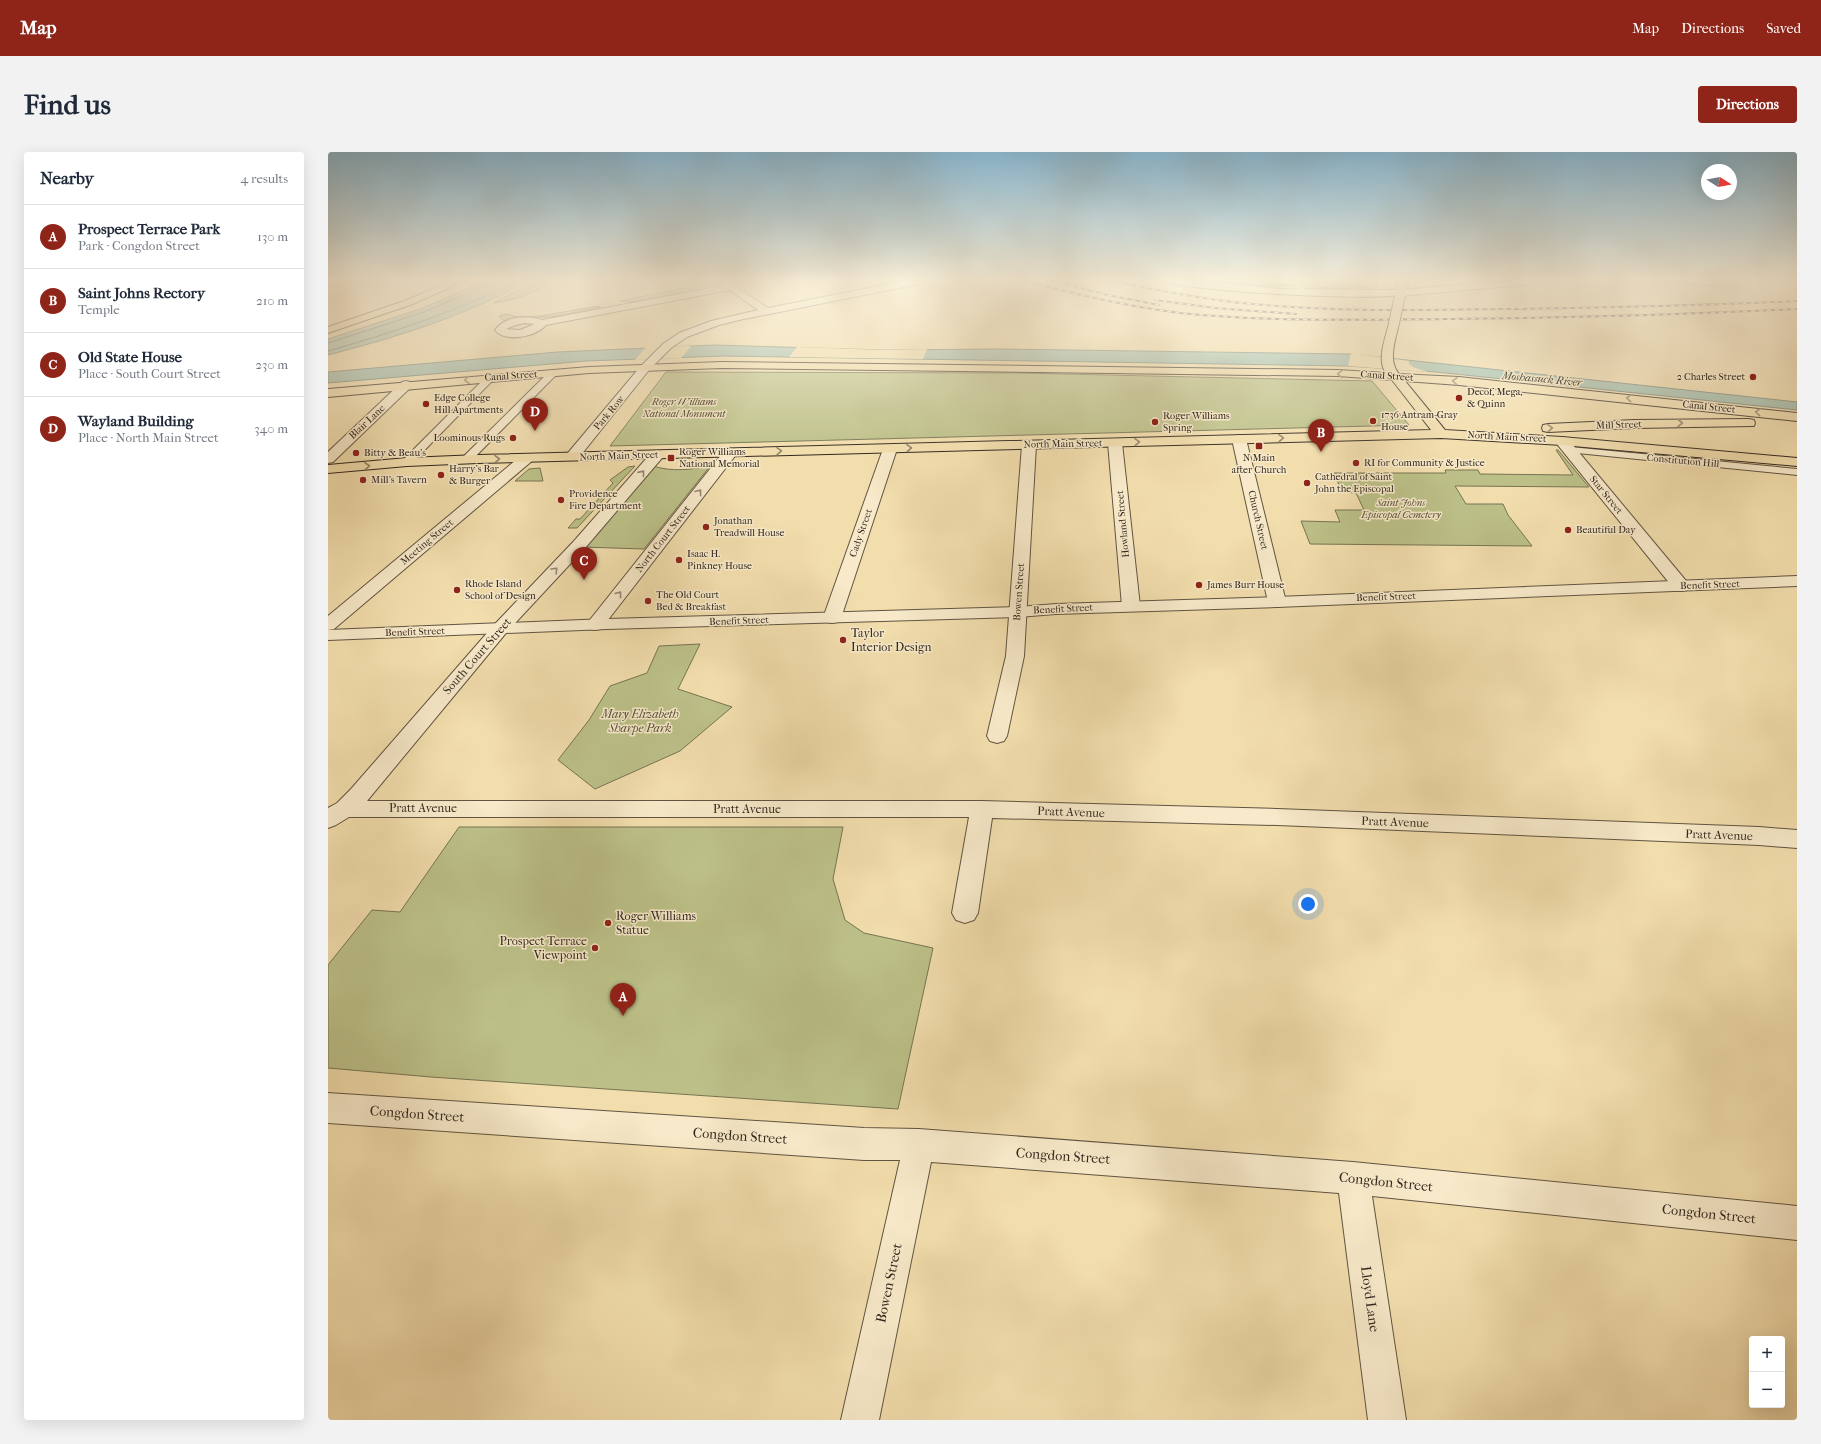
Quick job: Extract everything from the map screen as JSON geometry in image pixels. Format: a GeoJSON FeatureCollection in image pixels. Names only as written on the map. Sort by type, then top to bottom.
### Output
{"type":"FeatureCollection","features":[{"type":"Feature","properties":{"kind":"main road"},"geometry":{"type":"LineString","coordinates":[[1391,338],[1387,357],[1391,373],[1441,434]]}},
{"type":"Feature","properties":{"kind":"main road","name":"Canal Street"},"geometry":{"type":"LineString","coordinates":[[328,393],[650,364],[1391,373],[1797,417]]}},
{"type":"Feature","properties":{"kind":"main road"},"geometry":{"type":"LineString","coordinates":[[1508,386],[1605,404],[1627,411],[1680,438],[1716,446],[1797,453]]}},
{"type":"Feature","properties":{"kind":"main road","name":"Mill Street"},"geometry":{"type":"LineString","coordinates":[[1441,434],[1651,424],[1797,422]]}},
{"type":"Feature","properties":{"kind":"main road","name":"North Main Street"},"geometry":{"type":"LineString","coordinates":[[328,470],[407,462],[527,458],[1441,434],[1797,462]]}},
{"type":"Feature","properties":{"kind":"street","name":"Park Row"},"geometry":{"type":"LineString","coordinates":[[572,457],[650,364],[667,346],[678,338]]}},
{"type":"Feature","properties":{"kind":"street","name":"Blair Lane"},"geometry":{"type":"LineString","coordinates":[[328,460],[406,385]]}},
{"type":"Feature","properties":{"kind":"street","name":"Church Street"},"geometry":{"type":"LineString","coordinates":[[1239,439],[1277,602]]}},
{"type":"Feature","properties":{"kind":"street","name":"Howland Street"},"geometry":{"type":"LineString","coordinates":[[1115,443],[1131,606]]}},
{"type":"Feature","properties":{"kind":"street","name":"Bowen Street"},"geometry":{"type":"LineString","coordinates":[[997,736],[1015,656],[1029,445]]}},
{"type":"Feature","properties":{"kind":"street","name":"Star Street"},"geometry":{"type":"LineString","coordinates":[[1566,445],[1681,586]]}},
{"type":"Feature","properties":{"kind":"street","name":"Cady Street"},"geometry":{"type":"LineString","coordinates":[[832,618],[890,449]]}},
{"type":"Feature","properties":{"kind":"street","name":"North Court Street"},"geometry":{"type":"LineString","coordinates":[[595,625],[730,453]]}},
{"type":"Feature","properties":{"kind":"street","name":"South Court Street"},"geometry":{"type":"LineString","coordinates":[[336,814],[500,629],[580,544],[634,483],[656,455]]}},
{"type":"Feature","properties":{"kind":"street","name":"Meeting Street"},"geometry":{"type":"LineString","coordinates":[[328,625],[527,458]]}},
{"type":"Feature","properties":{"kind":"street","name":"Benefit Street"},"geometry":{"type":"LineString","coordinates":[[328,635],[1018,612],[1056,608],[1277,602],[1797,581]]}},
{"type":"Feature","properties":{"kind":"street","name":"Pratt Avenue"},"geometry":{"type":"LineString","coordinates":[[336,814],[982,809],[1269,817],[1797,839]]}},
{"type":"Feature","properties":{"kind":"street"},"geometry":{"type":"LineString","coordinates":[[965,913],[982,809]]}},
{"type":"Feature","properties":{"kind":"street","name":"Congdon Street"},"geometry":{"type":"LineString","coordinates":[[328,1108],[864,1144],[919,1145],[1354,1178],[1797,1223]]}},
{"type":"Feature","properties":{"kind":"street","name":"Bowen Street"},"geometry":{"type":"LineString","coordinates":[[860,1420],[919,1145]]}},
{"type":"Feature","properties":{"kind":"street","name":"Lloyd Lane"},"geometry":{"type":"LineString","coordinates":[[1354,1178],[1387,1420]]}},
{"type":"Feature","properties":{"kind":"lane"},"geometry":{"type":"LineString","coordinates":[[466,460],[553,373]]}},
{"type":"Feature","properties":{"kind":"lane"},"geometry":{"type":"LineString","coordinates":[[407,462],[490,378]]}},
{"type":"Feature","properties":{"kind":"lane","name":"Constitution Hill"},"geometry":{"type":"LineString","coordinates":[[1566,445],[1797,472]]}},
{"type":"Feature","properties":{"kind":"green space","name":"Roger Williams National Monument"},"geometry":{"type":"Polygon","coordinates":[[[666,372],[1018,373],[1372,381],[1409,425],[610,446],[666,372]]]}},
{"type":"Feature","properties":{"kind":"green space","name":"Saint Johns Episcopal Cemetery"},"geometry":{"type":"Polygon","coordinates":[[[1556,450],[1558,450],[1589,487],[1455,486],[1466,504],[1503,504],[1508,515],[1532,546],[1310,544],[1301,521],[1340,522],[1335,510],[1364,510],[1356,493],[1342,492],[1334,473],[1446,473],[1445,470],[1478,470],[1480,474],[1573,475],[1556,450]]]}},
{"type":"Feature","properties":{"kind":"green space"},"geometry":{"type":"Polygon","coordinates":[[[711,465],[644,549],[582,547],[653,466],[682,470],[711,465]]]}},
{"type":"Feature","properties":{"kind":"green space"},"geometry":{"type":"Polygon","coordinates":[[[635,466],[577,528],[568,528],[576,519],[580,519],[613,483],[610,480],[628,467],[635,466]]]}},
{"type":"Feature","properties":{"kind":"green space"},"geometry":{"type":"Polygon","coordinates":[[[540,468],[543,481],[515,481],[529,469],[540,468]]]}},
{"type":"Feature","properties":{"kind":"green space","name":"Mary Elizabeth Sharpe Park"},"geometry":{"type":"Polygon","coordinates":[[[700,644],[678,689],[732,707],[680,751],[595,789],[558,760],[589,720],[610,686],[647,673],[659,646],[700,644]]]}},
{"type":"Feature","properties":{"kind":"green space"},"geometry":{"type":"Polygon","coordinates":[[[459,827],[843,827],[833,879],[845,920],[864,933],[933,948],[898,1109],[431,1077],[328,1068],[328,965],[372,910],[400,912],[459,827]]]}},
{"type":"Feature","properties":{"kind":"water"},"geometry":{"type":"Polygon","coordinates":[[[331,338],[389,338],[328,355],[328,339],[331,338]]]}},
{"type":"Feature","properties":{"kind":"water","name":"Moshassuck River"},"geometry":{"type":"Polygon","coordinates":[[[714,345],[884,350],[995,349],[1351,354],[1797,402],[1797,410],[1436,372],[1347,366],[723,356],[586,361],[328,383],[328,372],[558,352],[714,345]]]}},
{"type":"Feature","properties":{"kind":"pier"},"geometry":{"type":"Polygon","coordinates":[[[691,346],[681,358],[635,360],[646,347],[691,346]]]}},
{"type":"Feature","properties":{"kind":"pier"},"geometry":{"type":"Polygon","coordinates":[[[797,347],[884,350],[927,349],[923,359],[789,357],[797,347]]]}},
{"type":"Feature","properties":{"kind":"pier"},"geometry":{"type":"Polygon","coordinates":[[[1351,353],[1409,361],[1409,364],[1413,367],[1428,372],[1348,366],[1351,353]]]}},
{"type":"Feature","properties":{"kind":"place","name":"2 Charles Street"},"geometry":{"type":"Point","coordinates":[1753,377]}},
{"type":"Feature","properties":{"kind":"place","name":"Decof, Mega, & Quinn"},"geometry":{"type":"Point","coordinates":[1459,398]}},
{"type":"Feature","properties":{"kind":"place","name":"Edge College Hill Apartments"},"geometry":{"type":"Point","coordinates":[426,404]}},
{"type":"Feature","properties":{"kind":"place","name":"1736 Antram-Gray House"},"geometry":{"type":"Point","coordinates":[1373,421]}},
{"type":"Feature","properties":{"kind":"place","name":"Roger Williams Spring"},"geometry":{"type":"Point","coordinates":[1155,422]}},
{"type":"Feature","properties":{"kind":"place","name":"Wayland Building"},"geometry":{"type":"Point","coordinates":[535,431]}},
{"type":"Feature","properties":{"kind":"place","name":"Loominous Rugs"},"geometry":{"type":"Point","coordinates":[513,438]}},
{"type":"Feature","properties":{"kind":"place","name":"N Main after Church"},"geometry":{"type":"Point","coordinates":[1259,446]}},
{"type":"Feature","properties":{"kind":"place","name":"Saint Johns Rectory"},"geometry":{"type":"Point","coordinates":[1321,452]}},
{"type":"Feature","properties":{"kind":"place","name":"Bitty & Beau's"},"geometry":{"type":"Point","coordinates":[356,453]}},
{"type":"Feature","properties":{"kind":"place","name":"Roger Williams National Memorial"},"geometry":{"type":"Point","coordinates":[671,458]}},
{"type":"Feature","properties":{"kind":"place","name":"RI for Community & Justice"},"geometry":{"type":"Point","coordinates":[1356,463]}},
{"type":"Feature","properties":{"kind":"place","name":"Harry's Bar & Burger"},"geometry":{"type":"Point","coordinates":[441,475]}},
{"type":"Feature","properties":{"kind":"place","name":"Mill's Tavern"},"geometry":{"type":"Point","coordinates":[363,480]}},
{"type":"Feature","properties":{"kind":"place","name":"Cathedral of Saint John the Episcopal"},"geometry":{"type":"Point","coordinates":[1307,483]}},
{"type":"Feature","properties":{"kind":"place","name":"Providence Fire Department"},"geometry":{"type":"Point","coordinates":[561,500]}},
{"type":"Feature","properties":{"kind":"place","name":"Jonathan Treadwill House"},"geometry":{"type":"Point","coordinates":[706,527]}},
{"type":"Feature","properties":{"kind":"place","name":"Beautiful Day"},"geometry":{"type":"Point","coordinates":[1568,530]}},
{"type":"Feature","properties":{"kind":"place","name":"Isaac H. Pinkney House"},"geometry":{"type":"Point","coordinates":[679,560]}},
{"type":"Feature","properties":{"kind":"place","name":"Old State House"},"geometry":{"type":"Point","coordinates":[584,580]}},
{"type":"Feature","properties":{"kind":"place","name":"James Burr House"},"geometry":{"type":"Point","coordinates":[1199,585]}},
{"type":"Feature","properties":{"kind":"place","name":"Rhode Island School of Design"},"geometry":{"type":"Point","coordinates":[457,590]}},
{"type":"Feature","properties":{"kind":"place","name":"The Old Court Bed & Breakfast"},"geometry":{"type":"Point","coordinates":[648,601]}},
{"type":"Feature","properties":{"kind":"place","name":"Taylor Interior Design"},"geometry":{"type":"Point","coordinates":[843,640]}},
{"type":"Feature","properties":{"kind":"place","name":"Roger Williams Statue"},"geometry":{"type":"Point","coordinates":[608,923]}},
{"type":"Feature","properties":{"kind":"place","name":"Prospect Terrace Viewpoint"},"geometry":{"type":"Point","coordinates":[595,948]}},
{"type":"Feature","properties":{"kind":"place","name":"Prospect Terrace Park"},"geometry":{"type":"Point","coordinates":[623,1016]}}]}
